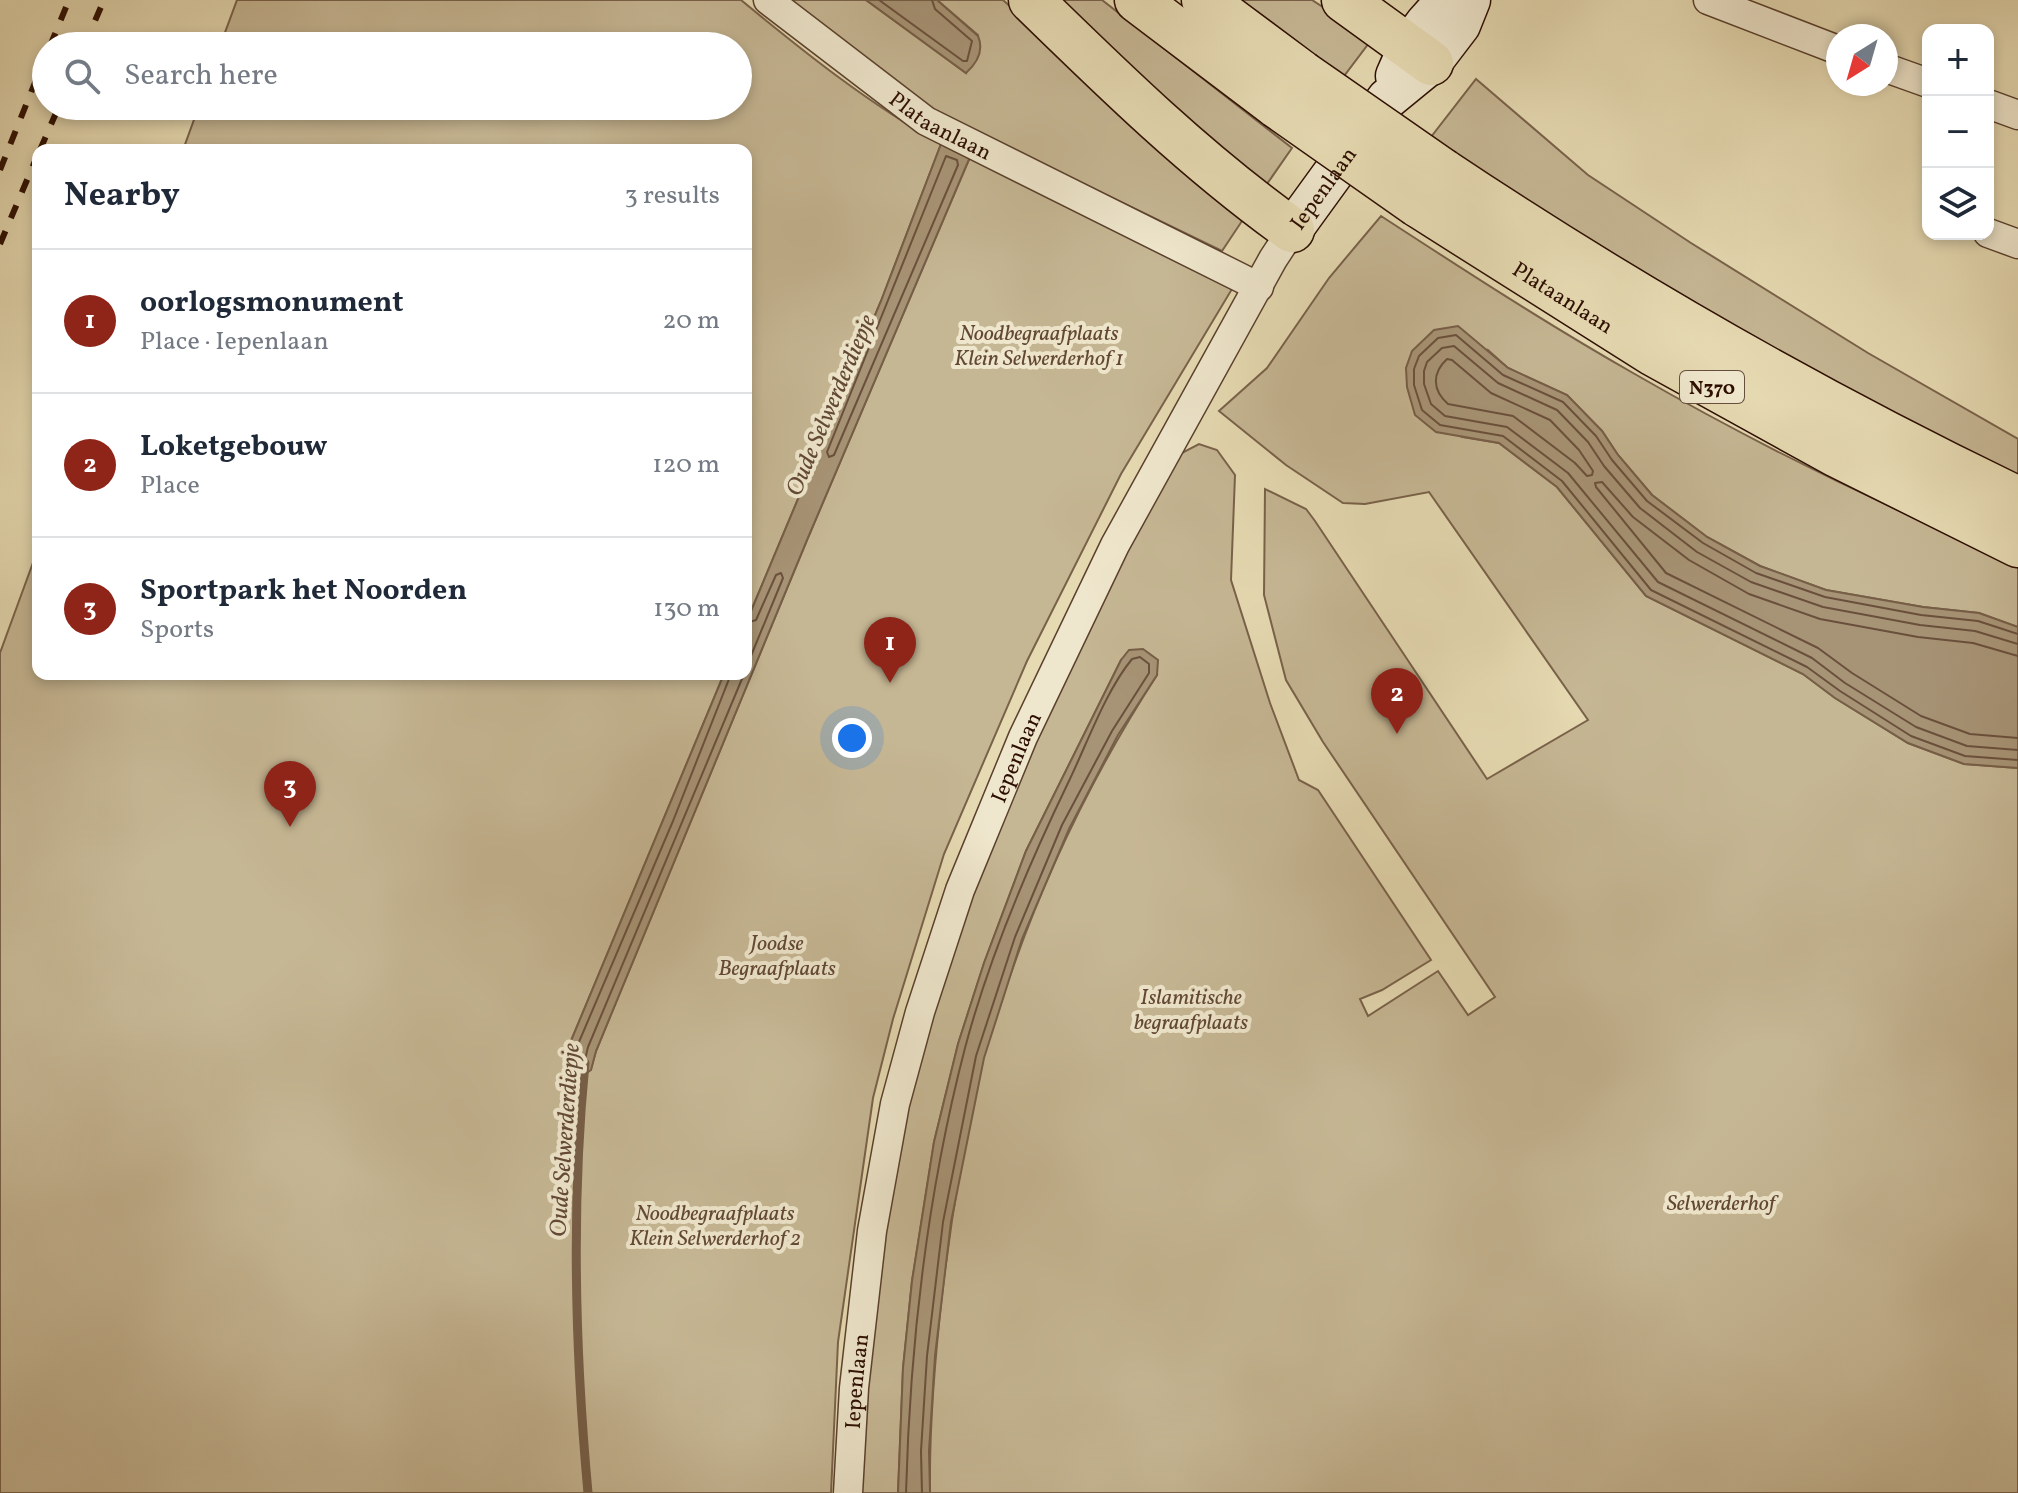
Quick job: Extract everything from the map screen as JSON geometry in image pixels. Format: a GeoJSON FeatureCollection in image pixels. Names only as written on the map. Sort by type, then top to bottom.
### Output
{"type":"FeatureCollection","features":[{"type":"Feature","properties":{"kind":"highway"},"geometry":{"type":"LineString","coordinates":[[1031,0],[1176,139],[1260,208],[1292,230]]}},
{"type":"Feature","properties":{"kind":"highway","name":"Plataanlaan"},"geometry":{"type":"LineString","coordinates":[[1137,0],[1290,90],[1430,188],[1571,304],[1666,361],[1835,454],[2018,545]]}},
{"type":"Feature","properties":{"kind":"highway","name":"Plataanlaan"},"geometry":{"type":"LineString","coordinates":[[1204,0],[1290,90]]}},
{"type":"Feature","properties":{"kind":"highway"},"geometry":{"type":"LineString","coordinates":[[1344,0],[1420,55]]}},
{"type":"Feature","properties":{"kind":"highway","name":"Plataanlaan"},"geometry":{"type":"LineString","coordinates":[[1430,188],[1591,267],[1757,366],[2018,499]]}},
{"type":"Feature","properties":{"kind":"street","name":"Plataanlaan"},"geometry":{"type":"LineString","coordinates":[[768,0],[926,121],[1259,287]]}},
{"type":"Feature","properties":{"kind":"street","name":"Iepenlaan"},"geometry":{"type":"LineString","coordinates":[[1420,55],[1437,9],[1451,0]]}},
{"type":"Feature","properties":{"kind":"street","name":"Iepenlaan"},"geometry":{"type":"LineString","coordinates":[[848,1493],[854,1388],[872,1231],[895,1104],[920,1012],[960,890],[1023,737],[1115,545],[1292,230],[1420,55],[1460,25],[1470,0]]}},
{"type":"Feature","properties":{"kind":"street"},"geometry":{"type":"LineString","coordinates":[[1708,0],[1826,45]]}},
{"type":"Feature","properties":{"kind":"street"},"geometry":{"type":"LineString","coordinates":[[1898,72],[1922,81]]}},
{"type":"Feature","properties":{"kind":"street"},"geometry":{"type":"LineString","coordinates":[[1994,106],[2018,115]]}},
{"type":"Feature","properties":{"kind":"street"},"geometry":{"type":"LineString","coordinates":[[1994,235],[2018,244]]}},
{"type":"Feature","properties":{"kind":"green space"},"geometry":{"type":"Polygon","coordinates":[[[237,0],[741,0],[863,95],[941,144],[881,301],[752,609],[752,144],[185,144],[194,120],[752,120],[752,32],[225,32],[237,0]]]}},
{"type":"Feature","properties":{"kind":"green space"},"geometry":{"type":"Polygon","coordinates":[[[782,0],[866,0],[966,73],[978,35],[937,0],[1003,0],[1244,218],[1222,251],[927,108],[782,0]]]}},
{"type":"Feature","properties":{"kind":"green space"},"geometry":{"type":"Polygon","coordinates":[[[1045,0],[1102,0],[1292,148],[1260,194],[1045,0]]]}},
{"type":"Feature","properties":{"kind":"green space"},"geometry":{"type":"Polygon","coordinates":[[[1234,0],[1312,0],[1372,39],[1341,80],[1234,0]]]}},
{"type":"Feature","properties":{"kind":"green space"},"geometry":{"type":"Polygon","coordinates":[[[1476,79],[1588,175],[1868,353],[2018,439],[2018,476],[1739,334],[1608,256],[1431,137],[1476,79]]]}},
{"type":"Feature","properties":{"kind":"green space"},"geometry":{"type":"Polygon","coordinates":[[[970,157],[1232,289],[1121,474],[1027,661],[944,854],[893,1019],[873,1098],[838,1342],[831,1493],[0,1493],[0,653],[32,565],[32,680],[721,680],[568,1048],[591,1069],[807,540],[970,157]]]}},
{"type":"Feature","properties":{"kind":"green space"},"geometry":{"type":"Polygon","coordinates":[[[1381,216],[1537,316],[1679,399],[1822,474],[2018,563],[2018,627],[1979,613],[1826,590],[1760,566],[1707,537],[1652,495],[1602,431],[1567,395],[1508,368],[1488,350],[1462,437],[1499,443],[1557,487],[1646,596],[1803,674],[1835,698],[1908,743],[1964,764],[2018,768],[2018,1493],[930,1493],[933,1390],[943,1287],[976,1088],[1005,991],[1052,868],[1111,750],[1157,675],[1121,660],[1026,851],[958,1044],[934,1142],[912,1281],[903,1368],[898,1493],[861,1493],[872,1322],[904,1116],[962,912],[1051,699],[1174,457],[1199,444],[1217,450],[1235,475],[1231,580],[1270,703],[1299,780],[1318,790],[1431,960],[1382,990],[1360,999],[1368,1016],[1438,971],[1468,1015],[1495,997],[1323,742],[1286,680],[1264,595],[1265,489],[1306,509],[1487,779],[1588,720],[1429,492],[1365,504],[1343,503],[1286,465],[1219,411],[1267,368],[1329,278],[1381,216]]]}},
{"type":"Feature","properties":{"kind":"water"},"geometry":{"type":"Polygon","coordinates":[[[866,0],[937,0],[978,36],[980,51],[976,61],[966,73],[866,0]]]}},
{"type":"Feature","properties":{"kind":"water"},"geometry":{"type":"Polygon","coordinates":[[[941,144],[970,157],[752,673],[752,609],[881,301],[941,144]]]}},
{"type":"Feature","properties":{"kind":"water"},"geometry":{"type":"Polygon","coordinates":[[[1458,326],[1508,368],[1567,395],[1602,431],[1652,495],[1707,537],[1760,566],[1826,590],[1979,613],[2018,627],[2018,768],[1964,764],[1908,743],[1835,698],[1803,674],[1646,596],[1557,487],[1499,443],[1436,432],[1415,415],[1407,387],[1406,368],[1412,351],[1434,330],[1458,326]]]}},
{"type":"Feature","properties":{"kind":"water"},"geometry":{"type":"Polygon","coordinates":[[[1143,649],[1158,660],[1157,675],[1118,735],[1069,829],[1022,939],[984,1058],[951,1222],[935,1356],[929,1451],[930,1493],[898,1493],[903,1368],[912,1281],[934,1142],[958,1044],[1026,851],[1121,660],[1129,650],[1143,649]]]}},
{"type":"Feature","properties":{"kind":"water"},"geometry":{"type":"Polygon","coordinates":[[[721,680],[749,680],[596,1051],[591,1070],[584,1075],[564,1071],[568,1048],[721,680]]]}},
{"type":"Feature","properties":{"kind":"waterway","name":"Oude Selwerderdiepje"},"geometry":{"type":"LineString","coordinates":[[585,1063],[578,1170],[576,1278],[588,1493]]}},
{"type":"Feature","properties":{"kind":"railway"},"geometry":{"type":"LineString","coordinates":[[56,32],[69,0]]}},
{"type":"Feature","properties":{"kind":"railway"},"geometry":{"type":"LineString","coordinates":[[90,32],[104,0]]}},
{"type":"Feature","properties":{"kind":"railway"},"geometry":{"type":"LineString","coordinates":[[0,170],[32,90]]}},
{"type":"Feature","properties":{"kind":"railway"},"geometry":{"type":"LineString","coordinates":[[43,144],[53,120]]}},
{"type":"Feature","properties":{"kind":"railway"},"geometry":{"type":"LineString","coordinates":[[0,244],[32,168]]}},
{"type":"Feature","properties":{"kind":"place","name":"oorlogsmonument"},"geometry":{"type":"Point","coordinates":[890,683]}},
{"type":"Feature","properties":{"kind":"place","name":"Loketgebouw"},"geometry":{"type":"Point","coordinates":[1397,734]}},
{"type":"Feature","properties":{"kind":"place","name":"Sportpark het Noorden"},"geometry":{"type":"Point","coordinates":[290,827]}},
{"type":"Feature","properties":{"kind":"park label","name":"Noodbegraafplaats Klein Selwerderhof 1"},"geometry":{"type":"Point","coordinates":[1039,344]}},
{"type":"Feature","properties":{"kind":"park label","name":"Joodse Begraafplaats"},"geometry":{"type":"Point","coordinates":[777,954]}},
{"type":"Feature","properties":{"kind":"park label","name":"Islamitische begraafplaats"},"geometry":{"type":"Point","coordinates":[1191,1008]}},
{"type":"Feature","properties":{"kind":"park label","name":"Selwerderhof"},"geometry":{"type":"Point","coordinates":[1721,1202]}},
{"type":"Feature","properties":{"kind":"park label","name":"Noodbegraafplaats Klein Selwerderhof 2"},"geometry":{"type":"Point","coordinates":[715,1224]}}]}
